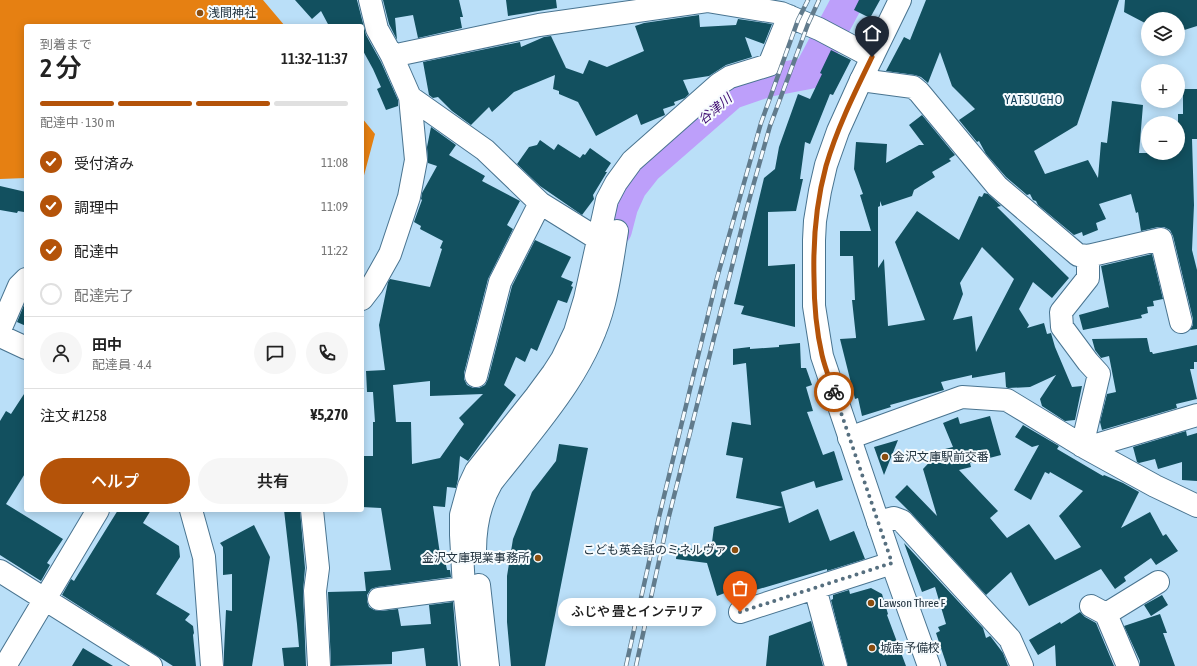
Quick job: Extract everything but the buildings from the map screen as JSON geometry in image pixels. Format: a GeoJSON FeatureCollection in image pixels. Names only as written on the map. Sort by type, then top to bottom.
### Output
{"type":"FeatureCollection","features":[{"type":"Feature","properties":{"kind":"main road"},"geometry":{"type":"LineString","coordinates":[[364,296],[372,286],[390,254],[409,197],[416,160],[410,97],[392,56],[377,29],[370,0]]}},
{"type":"Feature","properties":{"kind":"main road"},"geometry":{"type":"LineString","coordinates":[[900,0],[838,131],[826,165],[820,191],[814,240],[814,306],[822,356],[892,563],[929,666]]}},
{"type":"Feature","properties":{"kind":"main road"},"geometry":{"type":"LineString","coordinates":[[392,56],[539,25],[707,1],[786,10],[838,40],[872,57]]}},
{"type":"Feature","properties":{"kind":"main road"},"geometry":{"type":"LineString","coordinates":[[488,666],[475,550],[476,526],[480,506],[485,492],[492,482],[551,407],[577,368],[591,338],[604,303],[608,235],[607,200],[616,183],[632,162],[719,84],[730,77],[769,65],[786,10]]}},
{"type":"Feature","properties":{"kind":"main road"},"geometry":{"type":"LineString","coordinates":[[861,80],[913,87],[919,92],[997,186],[1078,255],[1088,256],[1162,239],[1181,322]]}},
{"type":"Feature","properties":{"kind":"main road"},"geometry":{"type":"LineString","coordinates":[[410,97],[485,150],[540,203],[608,235]]}},
{"type":"Feature","properties":{"kind":"main road"},"geometry":{"type":"LineString","coordinates":[[476,376],[500,282],[540,203]]}},
{"type":"Feature","properties":{"kind":"main road"},"geometry":{"type":"LineString","coordinates":[[472,666],[464,588],[461,535],[464,499],[476,471],[536,396],[562,359],[575,332],[608,235]]}},
{"type":"Feature","properties":{"kind":"main road"},"geometry":{"type":"LineString","coordinates":[[1084,447],[1099,374],[1088,362],[1062,327],[1062,312],[1088,278],[1088,256]]}},
{"type":"Feature","properties":{"kind":"main road"},"geometry":{"type":"LineString","coordinates":[[0,330],[19,286],[24,281]]}},
{"type":"Feature","properties":{"kind":"main road"},"geometry":{"type":"LineString","coordinates":[[0,336],[24,347]]}},
{"type":"Feature","properties":{"kind":"main road"},"geometry":{"type":"LineString","coordinates":[[849,438],[962,398],[1007,400],[1084,447],[1155,486],[1197,506]]}},
{"type":"Feature","properties":{"kind":"main road"},"geometry":{"type":"LineString","coordinates":[[1084,447],[1197,415]]}},
{"type":"Feature","properties":{"kind":"main road"},"geometry":{"type":"LineString","coordinates":[[5,666],[97,512]]}},
{"type":"Feature","properties":{"kind":"main road"},"geometry":{"type":"LineString","coordinates":[[192,512],[204,558],[212,666]]}},
{"type":"Feature","properties":{"kind":"main road"},"geometry":{"type":"LineString","coordinates":[[312,512],[318,568],[315,591],[320,666]]}},
{"type":"Feature","properties":{"kind":"main road"},"geometry":{"type":"LineString","coordinates":[[878,522],[894,518],[902,521],[1010,638],[1022,666]]}},
{"type":"Feature","properties":{"kind":"main road"},"geometry":{"type":"LineString","coordinates":[[740,612],[892,563]]}},
{"type":"Feature","properties":{"kind":"main road"},"geometry":{"type":"LineString","coordinates":[[0,571],[151,666]]}},
{"type":"Feature","properties":{"kind":"main road"},"geometry":{"type":"LineString","coordinates":[[1128,666],[1099,610],[1158,582]]}},
{"type":"Feature","properties":{"kind":"main road"},"geometry":{"type":"LineString","coordinates":[[379,599],[464,588]]}},
{"type":"Feature","properties":{"kind":"main road"},"geometry":{"type":"LineString","coordinates":[[815,588],[836,666]]}},
{"type":"Feature","properties":{"kind":"shaded area"},"geometry":{"type":"Polygon","coordinates":[[[0,0],[263,0],[283,24],[24,24],[24,178],[0,179],[0,0]]]}},
{"type":"Feature","properties":{"kind":"shaded area"},"geometry":{"type":"Polygon","coordinates":[[[364,120],[375,134],[364,175],[364,120]]]}},
{"type":"Feature","properties":{"kind":"waterway","name":"谷津川"},"geometry":{"type":"LineString","coordinates":[[616,230],[622,207],[631,187],[646,168],[732,93],[767,81],[809,73],[848,0]]}},
{"type":"Feature","properties":{"kind":"railway"},"geometry":{"type":"LineString","coordinates":[[626,666],[659,517],[717,278],[761,123],[798,20],[808,0]]}},
{"type":"Feature","properties":{"kind":"railway"},"geometry":{"type":"LineString","coordinates":[[636,666],[668,520],[746,211],[770,126],[808,24],[819,0]]}},
{"type":"Feature","properties":{"kind":"way so far"},"geometry":{"type":"LineString","coordinates":[[740,612],[892,563],[834,392]]}},
{"type":"Feature","properties":{"kind":"place","name":"浅間神社"},"geometry":{"type":"Point","coordinates":[200,13]}},
{"type":"Feature","properties":{"kind":"place","name":"金沢文庫駅前交番"},"geometry":{"type":"Point","coordinates":[885,457]}},
{"type":"Feature","properties":{"kind":"place","name":"こども英会話のミネルヴァ"},"geometry":{"type":"Point","coordinates":[735,550]}},
{"type":"Feature","properties":{"kind":"place","name":"金沢文庫現業事務所"},"geometry":{"type":"Point","coordinates":[538,558]}},
{"type":"Feature","properties":{"kind":"place","name":"Lawson Three F"},"geometry":{"type":"Point","coordinates":[871,603]}},
{"type":"Feature","properties":{"kind":"place","name":"ふじや 畳とインテリア"},"geometry":{"type":"Point","coordinates":[740,612]}},
{"type":"Feature","properties":{"kind":"place","name":"城南予備校"},"geometry":{"type":"Point","coordinates":[872,648]}},
{"type":"Feature","properties":{"kind":"district","name":"YATSUCHO"},"geometry":{"type":"Point","coordinates":[1034,99]}},
{"type":"Feature","properties":{"kind":"route"},"geometry":{"type":"LineString","coordinates":[[834,392],[822,356],[814,306],[815,221],[826,165],[838,131],[872,57]]}}]}
